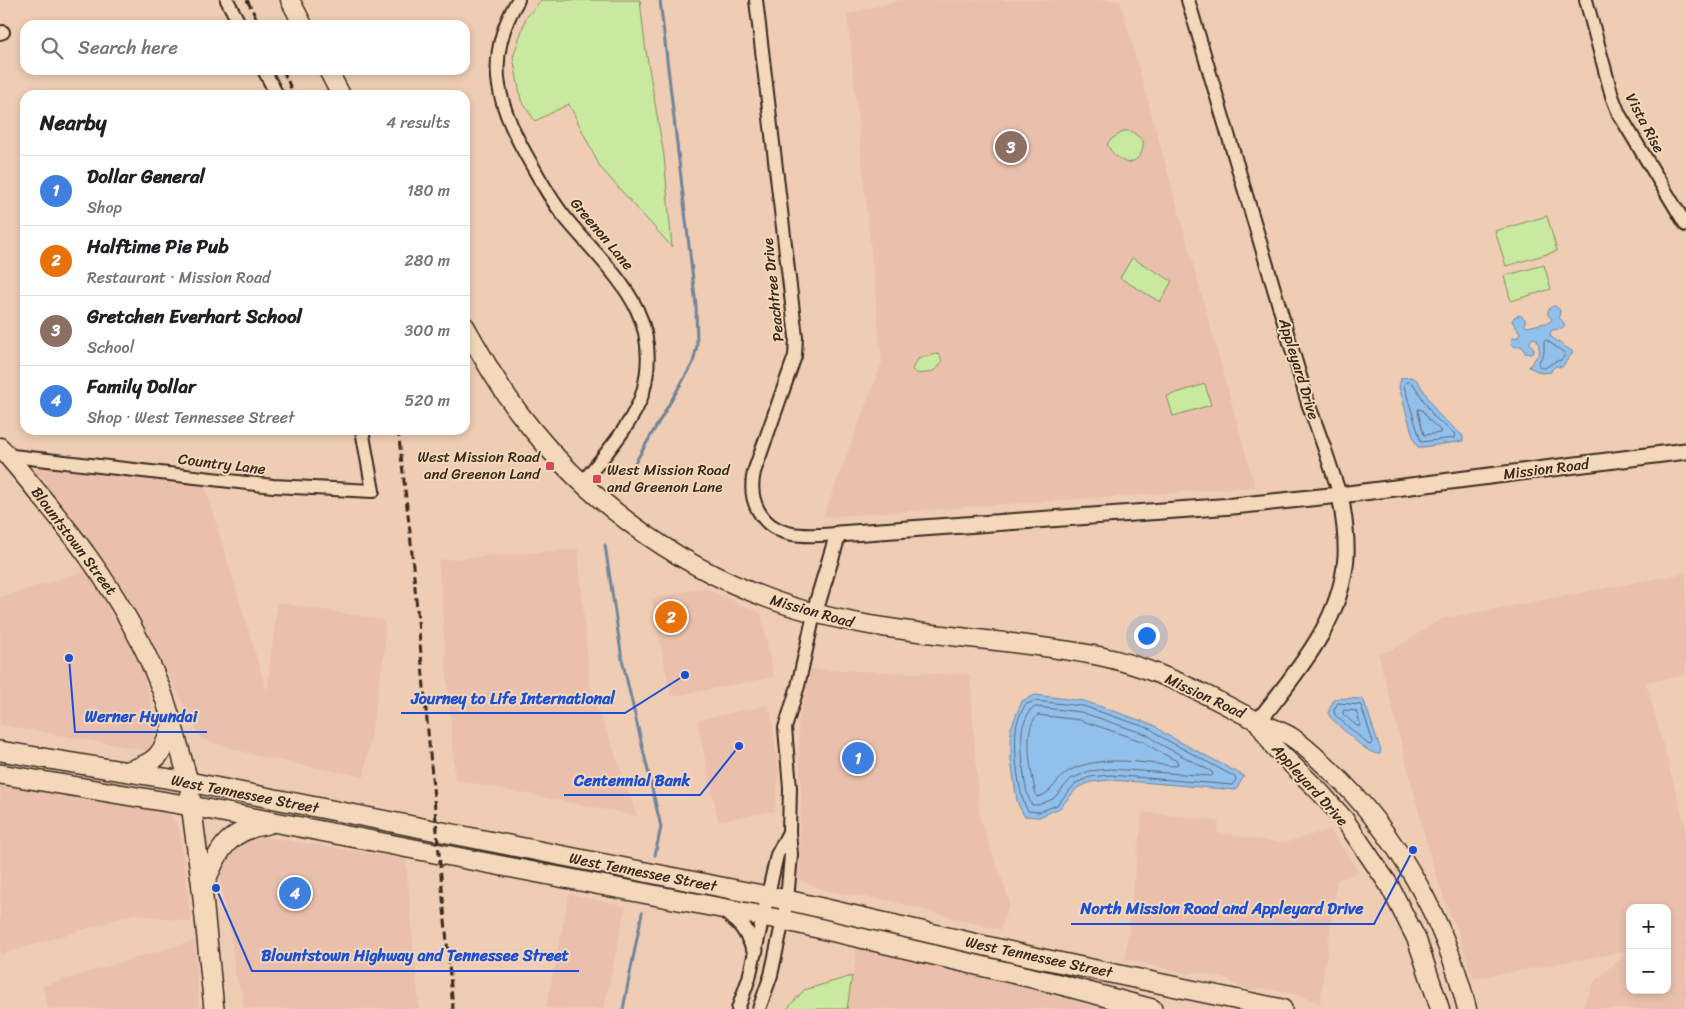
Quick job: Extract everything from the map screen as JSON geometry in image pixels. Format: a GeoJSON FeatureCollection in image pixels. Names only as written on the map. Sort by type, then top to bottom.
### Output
{"type":"FeatureCollection","features":[{"type":"Feature","properties":{"kind":"main road"},"geometry":{"type":"LineString","coordinates":[[290,0],[300,20]]}},
{"type":"Feature","properties":{"kind":"main road"},"geometry":{"type":"LineString","coordinates":[[331,75],[339,90]]}},
{"type":"Feature","properties":{"kind":"main road","name":"Mission Road"},"geometry":{"type":"LineString","coordinates":[[470,335],[492,374],[518,412],[534,432],[582,483],[639,531],[686,560],[722,579],[766,598],[814,614],[862,625],[1020,644],[1100,656],[1143,668],[1208,696],[1258,722]]}},
{"type":"Feature","properties":{"kind":"main road","name":"Blountstown Street"},"geometry":{"type":"LineString","coordinates":[[2,452],[67,527],[112,591],[129,621],[159,684],[190,782]]}},
{"type":"Feature","properties":{"kind":"main road","name":"Appleyard Drive"},"geometry":{"type":"LineString","coordinates":[[1258,722],[1274,748],[1320,792],[1344,819],[1389,885],[1417,940],[1440,1009]]}},
{"type":"Feature","properties":{"kind":"main road","name":"Appleyard Drive"},"geometry":{"type":"LineString","coordinates":[[1258,722],[1291,736],[1351,791],[1379,825],[1404,862],[1428,904],[1453,961],[1467,1009]]}},
{"type":"Feature","properties":{"kind":"main road"},"geometry":{"type":"LineString","coordinates":[[125,772],[148,765],[158,756],[165,748],[172,726]]}},
{"type":"Feature","properties":{"kind":"main road","name":"West Tennessee Street"},"geometry":{"type":"LineString","coordinates":[[0,751],[190,782],[767,896],[1034,957],[1279,1009]]}},
{"type":"Feature","properties":{"kind":"main road","name":"West Tennessee Street"},"geometry":{"type":"LineString","coordinates":[[0,774],[278,822],[783,920],[1001,971],[1152,1009]]}},
{"type":"Feature","properties":{"kind":"main road"},"geometry":{"type":"LineString","coordinates":[[190,782],[191,806],[202,888],[214,1009]]}},
{"type":"Feature","properties":{"kind":"main road"},"geometry":{"type":"LineString","coordinates":[[202,888],[218,854],[239,832],[251,827],[278,822]]}},
{"type":"Feature","properties":{"kind":"main road"},"geometry":{"type":"LineString","coordinates":[[573,879],[598,869],[602,864]]}},
{"type":"Feature","properties":{"kind":"main road"},"geometry":{"type":"LineString","coordinates":[[600,884],[615,874],[628,869]]}},
{"type":"Feature","properties":{"kind":"main road"},"geometry":{"type":"LineString","coordinates":[[1001,971],[1008,965],[1034,957]]}},
{"type":"Feature","properties":{"kind":"main road"},"geometry":{"type":"LineString","coordinates":[[1426,1009],[1428,972]]}},
{"type":"Feature","properties":{"kind":"street"},"geometry":{"type":"LineString","coordinates":[[227,0],[237,20]]}},
{"type":"Feature","properties":{"kind":"street","name":"Greenon Lane"},"geometry":{"type":"LineString","coordinates":[[518,0],[510,14],[502,36],[498,56],[498,77],[507,118],[518,142],[540,180],[566,219],[620,281],[632,299],[642,321],[646,336],[648,353],[647,375],[642,394],[621,434],[582,483]]}},
{"type":"Feature","properties":{"kind":"street","name":"Peachtree Drive"},"geometry":{"type":"LineString","coordinates":[[756,0],[796,337],[795,356],[754,472],[752,495],[762,517],[771,526],[782,532],[797,535],[838,534]]}},
{"type":"Feature","properties":{"kind":"street","name":"Appleyard Drive"},"geometry":{"type":"LineString","coordinates":[[1188,0],[1308,404],[1340,496],[1346,527],[1346,556],[1342,588],[1333,611],[1316,645],[1258,722]]}},
{"type":"Feature","properties":{"kind":"street","name":"Vista Rise"},"geometry":{"type":"LineString","coordinates":[[1586,0],[1612,96],[1619,114],[1686,225]]}},
{"type":"Feature","properties":{"kind":"street"},"geometry":{"type":"LineString","coordinates":[[267,75],[274,90]]}},
{"type":"Feature","properties":{"kind":"street","name":"Country Lane"},"geometry":{"type":"LineString","coordinates":[[2,452],[272,486],[373,491],[363,435]]}},
{"type":"Feature","properties":{"kind":"street","name":"Mission Road"},"geometry":{"type":"LineString","coordinates":[[838,534],[1232,506],[1340,496],[1686,451]]}},
{"type":"Feature","properties":{"kind":"street"},"geometry":{"type":"LineString","coordinates":[[759,1009],[771,975],[783,920],[791,855],[789,832],[790,794],[784,728],[798,686],[814,614],[838,534]]}},
{"type":"Feature","properties":{"kind":"street"},"geometry":{"type":"LineString","coordinates":[[738,1009],[749,978],[778,855],[789,832]]}},
{"type":"Feature","properties":{"kind":"street"},"geometry":{"type":"LineString","coordinates":[[722,908],[746,930],[755,950]]}},
{"type":"Feature","properties":{"kind":"shaded area"},"geometry":{"type":"Polygon","coordinates":[[[900,0],[1120,0],[1255,487],[823,517],[882,362],[847,14],[900,0]]]}},
{"type":"Feature","properties":{"kind":"shaded area"},"geometry":{"type":"Polygon","coordinates":[[[47,464],[205,486],[267,691],[277,602],[384,620],[385,648],[364,777],[260,757],[201,739],[152,642],[116,582],[31,471],[47,464]]]}},
{"type":"Feature","properties":{"kind":"shaded area"},"geometry":{"type":"Polygon","coordinates":[[[578,549],[591,695],[607,731],[637,816],[455,780],[438,560],[578,549]]]}},
{"type":"Feature","properties":{"kind":"shaded area"},"geometry":{"type":"Polygon","coordinates":[[[90,570],[112,604],[142,668],[160,739],[152,753],[145,750],[0,725],[0,597],[90,570]]]}},
{"type":"Feature","properties":{"kind":"shaded area"},"geometry":{"type":"Polygon","coordinates":[[[1686,573],[1686,675],[1646,682],[1686,828],[1686,1009],[1581,1009],[1595,981],[1626,954],[1626,994],[1671,994],[1671,904],[1626,904],[1626,952],[1473,979],[1457,929],[1449,914],[1431,860],[1378,653],[1392,650],[1441,619],[1686,573]]]}},
{"type":"Feature","properties":{"kind":"shaded area"},"geometry":{"type":"Polygon","coordinates":[[[705,588],[761,613],[774,677],[671,697],[651,598],[705,588]]]}},
{"type":"Feature","properties":{"kind":"shaded area"},"geometry":{"type":"Polygon","coordinates":[[[811,669],[970,675],[980,819],[1010,902],[1000,930],[890,901],[828,891],[798,880],[801,797],[798,724],[811,669]]]}},
{"type":"Feature","properties":{"kind":"shaded area"},"geometry":{"type":"Polygon","coordinates":[[[768,705],[771,714],[779,773],[775,811],[718,821],[697,720],[768,705]]]}},
{"type":"Feature","properties":{"kind":"shaded area"},"geometry":{"type":"Polygon","coordinates":[[[0,781],[157,808],[171,816],[180,832],[191,922],[134,914],[0,955],[0,781]]]}},
{"type":"Feature","properties":{"kind":"shaded area"},"geometry":{"type":"Polygon","coordinates":[[[1142,812],[1219,821],[1217,833],[1284,843],[1330,829],[1359,872],[1337,880],[1320,1003],[1298,995],[1260,988],[1252,990],[1239,987],[1228,979],[1198,972],[1187,974],[1125,959],[1142,812]]]}},
{"type":"Feature","properties":{"kind":"shaded area"},"geometry":{"type":"Polygon","coordinates":[[[254,835],[406,859],[419,1009],[244,1009],[242,995],[235,974],[229,919],[225,913],[220,872],[224,860],[232,849],[254,835]]]}},
{"type":"Feature","properties":{"kind":"shaded area"},"geometry":{"type":"Polygon","coordinates":[[[569,894],[626,906],[604,1009],[555,1009],[546,1007],[569,894]]]}},
{"type":"Feature","properties":{"kind":"shaded area"},"geometry":{"type":"Polygon","coordinates":[[[195,940],[199,1009],[48,1009],[42,986],[195,940]]]}},
{"type":"Feature","properties":{"kind":"shaded area"},"geometry":{"type":"Polygon","coordinates":[[[857,949],[1012,984],[1104,1009],[848,1009],[857,949]]]}},
{"type":"Feature","properties":{"kind":"green space"},"geometry":{"type":"Polygon","coordinates":[[[541,0],[640,0],[645,45],[664,156],[672,247],[600,167],[569,104],[535,121],[521,100],[513,57],[526,18],[541,0]]]}},
{"type":"Feature","properties":{"kind":"green space"},"geometry":{"type":"Polygon","coordinates":[[[1124,131],[1131,131],[1143,140],[1143,148],[1140,155],[1136,160],[1128,163],[1116,156],[1107,144],[1124,131]]]}},
{"type":"Feature","properties":{"kind":"green space"},"geometry":{"type":"Polygon","coordinates":[[[1547,216],[1557,251],[1506,266],[1495,231],[1547,216]]]}},
{"type":"Feature","properties":{"kind":"green space"},"geometry":{"type":"Polygon","coordinates":[[[1132,258],[1172,281],[1160,302],[1120,278],[1132,258]]]}},
{"type":"Feature","properties":{"kind":"green space"},"geometry":{"type":"Polygon","coordinates":[[[1544,265],[1551,289],[1511,301],[1504,276],[1544,265]]]}},
{"type":"Feature","properties":{"kind":"green space"},"geometry":{"type":"Polygon","coordinates":[[[936,354],[940,355],[942,361],[937,368],[927,373],[915,373],[912,369],[918,359],[936,354]]]}},
{"type":"Feature","properties":{"kind":"green space"},"geometry":{"type":"Polygon","coordinates":[[[1205,384],[1211,405],[1173,416],[1167,396],[1205,384]]]}},
{"type":"Feature","properties":{"kind":"green space"},"geometry":{"type":"Polygon","coordinates":[[[852,976],[847,1009],[787,1009],[804,990],[852,976]]]}},
{"type":"Feature","properties":{"kind":"water"},"geometry":{"type":"Polygon","coordinates":[[[1555,306],[1560,310],[1559,317],[1565,325],[1562,329],[1552,330],[1550,333],[1551,337],[1573,352],[1562,367],[1556,366],[1551,372],[1542,373],[1529,367],[1540,352],[1537,339],[1533,338],[1530,341],[1534,349],[1533,353],[1525,353],[1522,346],[1515,347],[1511,344],[1512,338],[1518,337],[1520,333],[1512,321],[1514,317],[1520,315],[1525,319],[1527,327],[1550,322],[1552,319],[1548,315],[1548,311],[1555,306]]]}},
{"type":"Feature","properties":{"kind":"water"},"geometry":{"type":"Polygon","coordinates":[[[1411,377],[1417,380],[1438,414],[1463,436],[1463,441],[1418,447],[1414,440],[1399,387],[1401,378],[1411,377]]]}},
{"type":"Feature","properties":{"kind":"water"},"geometry":{"type":"Polygon","coordinates":[[[1035,695],[1084,701],[1154,725],[1165,734],[1244,776],[1236,790],[1110,780],[1091,782],[1077,788],[1060,808],[1039,817],[1024,816],[1017,801],[1011,760],[1011,728],[1022,701],[1035,695]]]}},
{"type":"Feature","properties":{"kind":"water"},"geometry":{"type":"Polygon","coordinates":[[[1334,699],[1361,699],[1364,701],[1381,751],[1380,754],[1362,746],[1331,718],[1328,713],[1334,699]]]}},
{"type":"Feature","properties":{"kind":"waterway"},"geometry":{"type":"LineString","coordinates":[[635,463],[693,363],[697,345],[696,305],[660,0]]}},
{"type":"Feature","properties":{"kind":"waterway"},"geometry":{"type":"LineString","coordinates":[[605,545],[622,659],[661,827],[655,855]]}},
{"type":"Feature","properties":{"kind":"waterway"},"geometry":{"type":"LineString","coordinates":[[623,1009],[642,913]]}},
{"type":"Feature","properties":{"kind":"railway"},"geometry":{"type":"LineString","coordinates":[[247,0],[257,20]]}},
{"type":"Feature","properties":{"kind":"railway"},"geometry":{"type":"LineString","coordinates":[[285,75],[292,90]]}},
{"type":"Feature","properties":{"kind":"railway"},"geometry":{"type":"LineString","coordinates":[[399,435],[410,532],[453,1009]]}},
{"type":"Feature","properties":{"kind":"place","name":"Gretchen Everhart School"},"geometry":{"type":"Point","coordinates":[1011,147]}},
{"type":"Feature","properties":{"kind":"place","name":"West Mission Road and Greenon Land"},"geometry":{"type":"Point","coordinates":[550,466]}},
{"type":"Feature","properties":{"kind":"place","name":"West Mission Road and Greenon Lane"},"geometry":{"type":"Point","coordinates":[597,479]}},
{"type":"Feature","properties":{"kind":"place","name":"Halftime Pie Pub"},"geometry":{"type":"Point","coordinates":[671,617]}},
{"type":"Feature","properties":{"kind":"place","name":"Werner Hyundai"},"geometry":{"type":"Point","coordinates":[69,658]}},
{"type":"Feature","properties":{"kind":"place","name":"Journey to Life International"},"geometry":{"type":"Point","coordinates":[685,675]}},
{"type":"Feature","properties":{"kind":"place","name":"Centennial Bank"},"geometry":{"type":"Point","coordinates":[739,746]}},
{"type":"Feature","properties":{"kind":"place","name":"Dollar General"},"geometry":{"type":"Point","coordinates":[858,758]}},
{"type":"Feature","properties":{"kind":"place","name":"North Mission Road and Appleyard Drive"},"geometry":{"type":"Point","coordinates":[1413,850]}},
{"type":"Feature","properties":{"kind":"place","name":"Blountstown Highway and Tennessee Street"},"geometry":{"type":"Point","coordinates":[216,888]}},
{"type":"Feature","properties":{"kind":"place","name":"Family Dollar"},"geometry":{"type":"Point","coordinates":[295,893]}}]}
